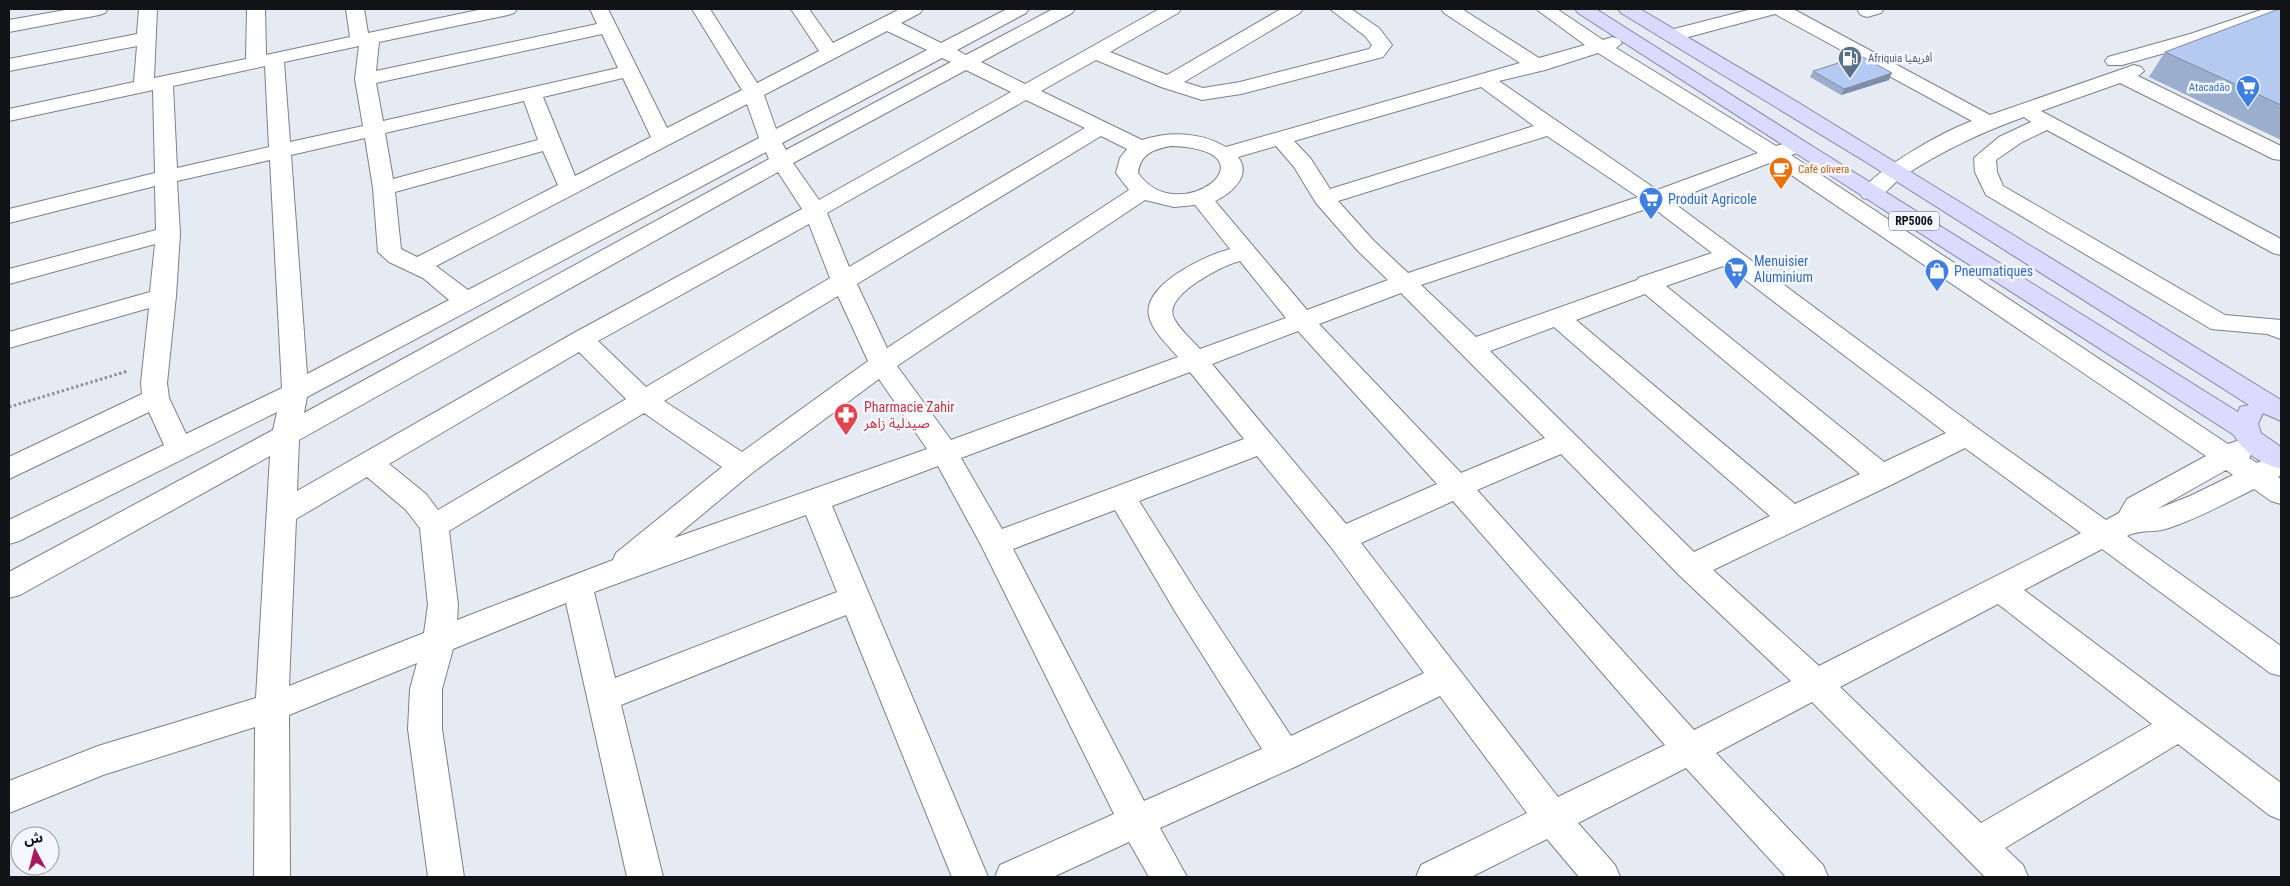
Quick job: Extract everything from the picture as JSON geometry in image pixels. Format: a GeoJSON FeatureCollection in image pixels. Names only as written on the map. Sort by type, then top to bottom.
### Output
{"type":"FeatureCollection","features":[{"type":"Feature","properties":{"kind":"main road","name":"RP5006"},"geometry":{"type":"LineString","coordinates":[[1584,9],[1630,37],[1785,150],[1871,193],[2249,436],[2281,459]]}},
{"type":"Feature","properties":{"kind":"main road","name":"RP5006"},"geometry":{"type":"LineString","coordinates":[[1627,9],[1895,171],[2281,413]]}},
{"type":"Feature","properties":{"kind":"main road","name":"RP5006"},"geometry":{"type":"LineString","coordinates":[[2249,436],[2244,419],[2253,413],[2281,413]]}},
{"type":"Feature","properties":{"kind":"street"},"geometry":{"type":"LineString","coordinates":[[9,26],[98,9]]}},
{"type":"Feature","properties":{"kind":"street"},"geometry":{"type":"LineString","coordinates":[[148,9],[147,38],[167,177],[168,234],[158,362],[154,383],[156,398],[180,448]]}},
{"type":"Feature","properties":{"kind":"street"},"geometry":{"type":"LineString","coordinates":[[256,9],[278,152],[295,392],[285,436],[272,707],[272,877]]}},
{"type":"Feature","properties":{"kind":"street"},"geometry":{"type":"LineString","coordinates":[[355,9],[365,39],[369,63],[365,79],[384,188],[390,252],[401,261],[418,266],[439,279],[465,301]]}},
{"type":"Feature","properties":{"kind":"street"},"geometry":{"type":"LineString","coordinates":[[599,9],[662,140]]}},
{"type":"Feature","properties":{"kind":"street"},"geometry":{"type":"LineString","coordinates":[[701,9],[752,92],[775,151],[815,211],[843,281],[882,364],[945,453],[996,544],[1138,823],[1169,877]]}},
{"type":"Feature","properties":{"kind":"street"},"geometry":{"type":"LineString","coordinates":[[800,9],[828,52]]}},
{"type":"Feature","properties":{"kind":"street"},"geometry":{"type":"LineString","coordinates":[[418,266],[914,9]]}},
{"type":"Feature","properties":{"kind":"street"},"geometry":{"type":"LineString","coordinates":[[9,586],[285,436],[775,151],[941,50],[1020,9]]}},
{"type":"Feature","properties":{"kind":"street"},"geometry":{"type":"LineString","coordinates":[[9,533],[295,392],[465,301],[775,151],[966,62],[1066,9]]}},
{"type":"Feature","properties":{"kind":"street"},"geometry":{"type":"LineString","coordinates":[[282,513],[581,340],[1026,93],[1172,9]]}},
{"type":"Feature","properties":{"kind":"street"},"geometry":{"type":"LineString","coordinates":[[1168,83],[1294,9]]}},
{"type":"Feature","properties":{"kind":"street"},"geometry":{"type":"LineString","coordinates":[[1097,53],[1195,93],[1219,93],[1376,53],[1381,50],[1382,45],[1372,32],[1339,9]]}},
{"type":"Feature","properties":{"kind":"street"},"geometry":{"type":"LineString","coordinates":[[1450,9],[1538,66]]}},
{"type":"Feature","properties":{"kind":"street"},"geometry":{"type":"LineString","coordinates":[[1545,9],[1601,47],[1785,150],[2226,457],[2281,493]]}},
{"type":"Feature","properties":{"kind":"street"},"geometry":{"type":"LineString","coordinates":[[1672,35],[1748,11],[1772,9]]}},
{"type":"Feature","properties":{"kind":"street"},"geometry":{"type":"LineString","coordinates":[[1780,9],[1988,122]]}},
{"type":"Feature","properties":{"kind":"street"},"geometry":{"type":"LineString","coordinates":[[1871,193],[1895,171],[1972,128],[2024,110],[2197,38],[2281,9]]}},
{"type":"Feature","properties":{"kind":"street"},"geometry":{"type":"LineString","coordinates":[[9,115],[497,10]]}},
{"type":"Feature","properties":{"kind":"street"},"geometry":{"type":"LineString","coordinates":[[886,23],[1141,148]]}},
{"type":"Feature","properties":{"kind":"street"},"geometry":{"type":"LineString","coordinates":[[365,79],[609,28]]}},
{"type":"Feature","properties":{"kind":"street"},"geometry":{"type":"LineString","coordinates":[[1224,154],[1486,81],[1630,37]]}},
{"type":"Feature","properties":{"kind":"street"},"geometry":{"type":"LineString","coordinates":[[9,65],[147,38]]}},
{"type":"Feature","properties":{"kind":"street"},"geometry":{"type":"LineString","coordinates":[[2123,69],[2281,154]]}},
{"type":"Feature","properties":{"kind":"street"},"geometry":{"type":"LineString","coordinates":[[9,216],[167,177],[629,71]]}},
{"type":"Feature","properties":{"kind":"street"},"geometry":{"type":"LineString","coordinates":[[1486,81],[1550,128],[1655,199],[1967,435],[2117,528],[2281,664]]}},
{"type":"Feature","properties":{"kind":"street"},"geometry":{"type":"LineString","coordinates":[[531,92],[550,143],[570,188]]}},
{"type":"Feature","properties":{"kind":"street"},"geometry":{"type":"LineString","coordinates":[[2024,110],[2281,248]]}},
{"type":"Feature","properties":{"kind":"street"},"geometry":{"type":"LineString","coordinates":[[2048,123],[2024,131],[2000,145],[1985,158],[1986,172],[1994,190],[2220,323],[2273,326],[2281,331]]}},
{"type":"Feature","properties":{"kind":"street"},"geometry":{"type":"LineString","coordinates":[[434,526],[1100,128]]}},
{"type":"Feature","properties":{"kind":"street"},"geometry":{"type":"LineString","coordinates":[[1324,198],[1550,128]]}},
{"type":"Feature","properties":{"kind":"street"},"geometry":{"type":"LineString","coordinates":[[1281,139],[1303,164],[1324,198],[1366,246],[1472,348],[1690,568],[1816,684],[2010,877]]}},
{"type":"Feature","properties":{"kind":"street"},"geometry":{"type":"LineString","coordinates":[[1183,140],[1205,144],[1224,154],[1231,164],[1230,177],[1219,189],[1200,197],[1176,199],[1143,190],[1136,185],[1127,173],[1130,160],[1141,148],[1160,141],[1183,140]]}},
{"type":"Feature","properties":{"kind":"street"},"geometry":{"type":"LineString","coordinates":[[384,188],[550,143]]}},
{"type":"Feature","properties":{"kind":"street"},"geometry":{"type":"LineString","coordinates":[[9,797],[98,761],[272,707],[612,572],[815,501],[1404,283],[1655,199],[1785,150]]}},
{"type":"Feature","properties":{"kind":"street"},"geometry":{"type":"LineString","coordinates":[[612,572],[742,466],[882,364],[1143,190]]}},
{"type":"Feature","properties":{"kind":"street"},"geometry":{"type":"LineString","coordinates":[[1200,197],[1302,321],[1457,487],[1690,749],[1810,877]]}},
{"type":"Feature","properties":{"kind":"street"},"geometry":{"type":"LineString","coordinates":[[9,276],[168,234]]}},
{"type":"Feature","properties":{"kind":"street"},"geometry":{"type":"LineString","coordinates":[[1245,253],[1220,259],[1198,270],[1165,298],[1160,308],[1162,320],[1341,539],[1552,818],[1602,877]]}},
{"type":"Feature","properties":{"kind":"street"},"geometry":{"type":"LineString","coordinates":[[1472,348],[1647,283],[1730,255]]}},
{"type":"Feature","properties":{"kind":"street"},"geometry":{"type":"LineString","coordinates":[[1647,283],[1884,477]]}},
{"type":"Feature","properties":{"kind":"street"},"geometry":{"type":"LineString","coordinates":[[9,340],[164,296]]}},
{"type":"Feature","properties":{"kind":"street"},"geometry":{"type":"LineString","coordinates":[[1557,317],[1794,518]]}},
{"type":"Feature","properties":{"kind":"street"},"geometry":{"type":"LineString","coordinates":[[581,340],[644,400],[742,466]]}},
{"type":"Feature","properties":{"kind":"street"},"geometry":{"type":"LineString","coordinates":[[9,469],[156,398]]}},
{"type":"Feature","properties":{"kind":"street"},"geometry":{"type":"LineString","coordinates":[[1690,568],[1884,477],[1967,435]]}},
{"type":"Feature","properties":{"kind":"street"},"geometry":{"type":"LineString","coordinates":[[2117,528],[2137,507],[2226,457],[2249,436]]}},
{"type":"Feature","properties":{"kind":"street"},"geometry":{"type":"LineString","coordinates":[[1341,539],[1565,441]]}},
{"type":"Feature","properties":{"kind":"street"},"geometry":{"type":"LineString","coordinates":[[996,544],[1263,443]]}},
{"type":"Feature","properties":{"kind":"street"},"geometry":{"type":"LineString","coordinates":[[369,463],[416,502],[434,526],[444,605],[439,640],[426,689],[425,729],[446,877]]}},
{"type":"Feature","properties":{"kind":"street"},"geometry":{"type":"LineString","coordinates":[[1434,877],[1690,749],[2117,528],[2160,520],[2200,504],[2281,463]]}},
{"type":"Feature","properties":{"kind":"street"},"geometry":{"type":"LineString","coordinates":[[1122,497],[1187,604],[1285,755]]}},
{"type":"Feature","properties":{"kind":"street"},"geometry":{"type":"LineString","coordinates":[[815,501],[970,877]]}},
{"type":"Feature","properties":{"kind":"street"},"geometry":{"type":"LineString","coordinates":[[577,586],[645,877]]}},
{"type":"Feature","properties":{"kind":"street"},"geometry":{"type":"LineString","coordinates":[[2001,589],[2281,804]]}},
{"type":"Feature","properties":{"kind":"street"},"geometry":{"type":"LineString","coordinates":[[604,697],[855,598]]}},
{"type":"Feature","properties":{"kind":"street"},"geometry":{"type":"LineString","coordinates":[[1014,877],[1138,823],[1447,677]]}},
{"type":"Feature","properties":{"kind":"street"},"geometry":{"type":"LineString","coordinates":[[1977,845],[2179,726]]}},
{"type":"Feature","properties":{"kind":"path"},"geometry":{"type":"LineString","coordinates":[[9,407],[158,362]]}},
{"type":"Feature","properties":{"kind":"building"},"geometry":{"type":"Polygon","coordinates":[[[2281,9],[2281,105],[2165,52],[2281,9]]]}},
{"type":"Feature","properties":{"kind":"building","name":"Afriquia أفريقيا"},"geometry":{"type":"Polygon","coordinates":[[[1861,56],[1892,73],[1844,89],[1813,71],[1861,56]]]}},
{"type":"Feature","properties":{"kind":"place","name":"Afriquia أفريقيا"},"geometry":{"type":"Point","coordinates":[1850,79]}},
{"type":"Feature","properties":{"kind":"place","name":"Atacadão"},"geometry":{"type":"Point","coordinates":[2248,108]}},
{"type":"Feature","properties":{"kind":"place","name":"Café olivera"},"geometry":{"type":"Point","coordinates":[1781,190]}},
{"type":"Feature","properties":{"kind":"place","name":"Produit Agricole"},"geometry":{"type":"Point","coordinates":[1651,220]}},
{"type":"Feature","properties":{"kind":"place","name":"Menuisier Aluminium"},"geometry":{"type":"Point","coordinates":[1736,290]}},
{"type":"Feature","properties":{"kind":"place","name":"Pneumatiques"},"geometry":{"type":"Point","coordinates":[1937,292]}},
{"type":"Feature","properties":{"kind":"place","name":"Pharmacie Zahir صيدلية زاهر"},"geometry":{"type":"Point","coordinates":[846,436]}}]}
